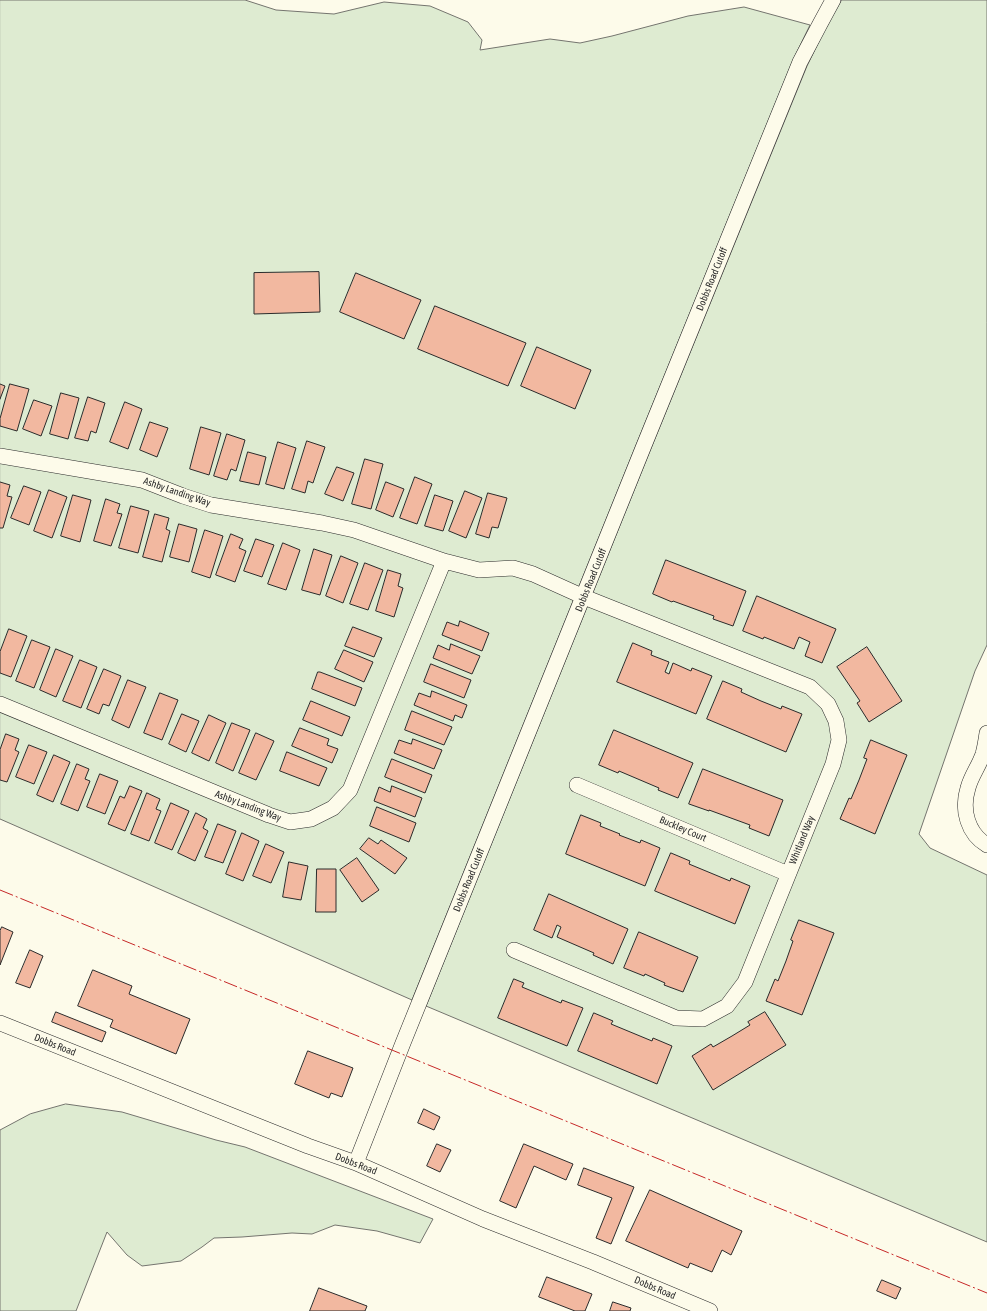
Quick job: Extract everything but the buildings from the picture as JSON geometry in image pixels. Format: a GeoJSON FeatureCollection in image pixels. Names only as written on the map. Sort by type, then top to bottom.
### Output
{"type":"FeatureCollection","features":[{"type":"Feature","properties":{"kind":"street","name":"Dobbs Road Cutoff"},"geometry":{"type":"LineString","coordinates":[[356,1162],[800,62],[833,0]]}},
{"type":"Feature","properties":{"kind":"street","name":"Ashby Landing Way"},"geometry":{"type":"LineString","coordinates":[[0,456],[142,480],[211,505],[322,522],[354,530],[444,561],[479,570],[513,568],[533,574],[584,597]]}},
{"type":"Feature","properties":{"kind":"street","name":"Ashby Landing Way"},"geometry":{"type":"LineString","coordinates":[[0,704],[268,815],[290,822],[311,819],[333,808],[350,790],[444,561]]}},
{"type":"Feature","properties":{"kind":"street","name":"Whitland Way"},"geometry":{"type":"LineString","coordinates":[[514,950],[676,1018],[703,1019],[727,1006],[745,982],[833,764],[838,746],[839,740],[836,721],[828,704],[810,687],[584,597]]}},
{"type":"Feature","properties":{"kind":"street"},"geometry":{"type":"LineString","coordinates":[[987,733],[982,755],[967,789],[965,812],[968,824],[974,834],[987,845]]}},
{"type":"Feature","properties":{"kind":"street","name":"Buckley Court"},"geometry":{"type":"LineString","coordinates":[[577,785],[788,874]]}},
{"type":"Feature","properties":{"kind":"street","name":"Dobbs Road"},"geometry":{"type":"LineString","coordinates":[[0,1023],[308,1146],[356,1162],[482,1219],[592,1262],[710,1311]]}},
{"type":"Feature","properties":{"kind":"green space"},"geometry":{"type":"Polygon","coordinates":[[[0,0],[245,0],[276,10],[334,14],[384,2],[430,6],[468,22],[482,40],[480,50],[550,39],[580,43],[688,16],[744,7],[810,25],[793,60],[412,1000],[0,819],[0,0]]]}},
{"type":"Feature","properties":{"kind":"green space"},"geometry":{"type":"Polygon","coordinates":[[[842,0],[987,0],[987,645],[975,671],[919,834],[930,848],[987,875],[987,1242],[426,1006],[807,66],[826,27],[842,0]]]}},
{"type":"Feature","properties":{"kind":"green space"},"geometry":{"type":"Polygon","coordinates":[[[66,1104],[122,1112],[216,1140],[245,1147],[433,1219],[420,1243],[377,1231],[335,1225],[312,1234],[292,1233],[214,1238],[181,1261],[142,1266],[127,1255],[107,1232],[76,1311],[0,1311],[0,1130],[30,1114],[66,1104]]]}},
{"type":"Feature","properties":{"kind":"power"},"geometry":{"type":"LineString","coordinates":[[0,890],[987,1293]]}}]}
